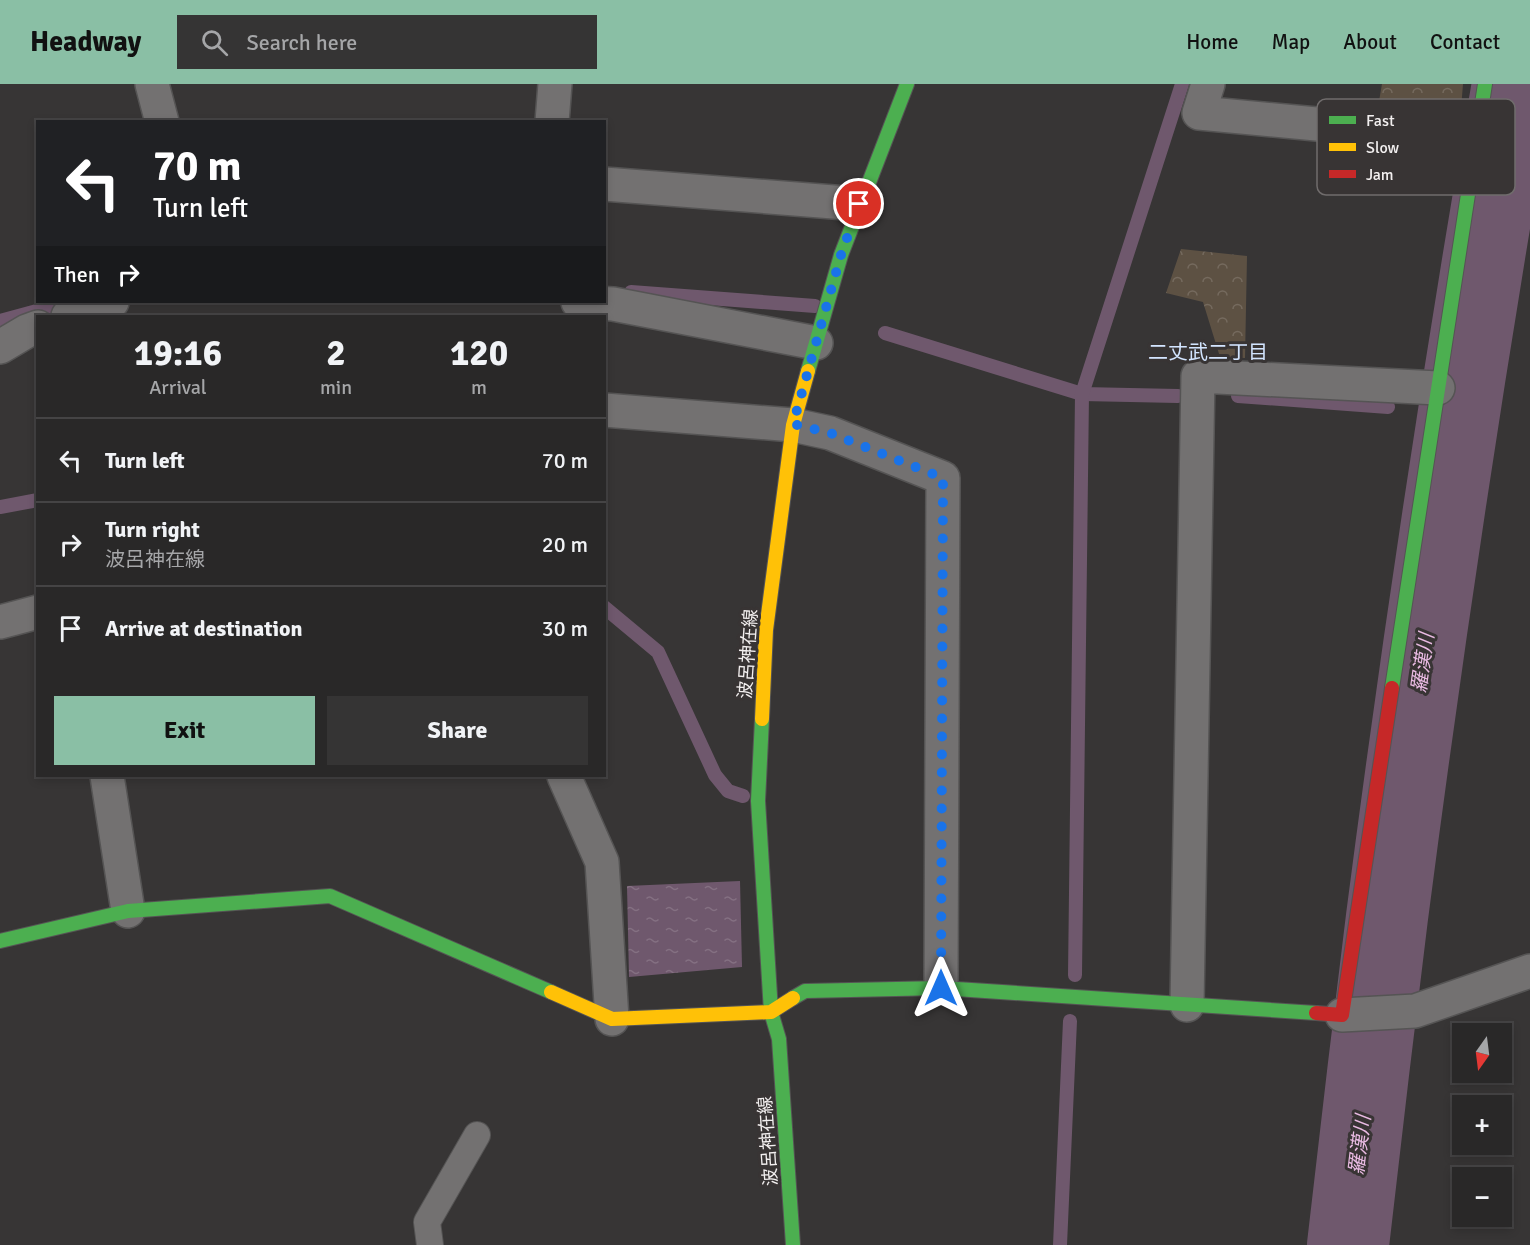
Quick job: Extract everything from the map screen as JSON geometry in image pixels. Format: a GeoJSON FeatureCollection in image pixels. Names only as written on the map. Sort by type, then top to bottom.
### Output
{"type":"FeatureCollection","features":[{"type":"Feature","properties":{"kind":"street"},"geometry":{"type":"LineString","coordinates":[[152,84],[161,120]]}},
{"type":"Feature","properties":{"kind":"street"},"geometry":{"type":"LineString","coordinates":[[552,120],[555,84]]}},
{"type":"Feature","properties":{"kind":"street","name":"波呂神在線"},"geometry":{"type":"LineString","coordinates":[[793,1245],[779,1039],[771,1012],[758,801],[766,630],[793,424],[841,255],[906,84]]}},
{"type":"Feature","properties":{"kind":"street"},"geometry":{"type":"LineString","coordinates":[[1208,84],[1199,113],[1317,125]]}},
{"type":"Feature","properties":{"kind":"street"},"geometry":{"type":"LineString","coordinates":[[1483,99],[1485,84]]}},
{"type":"Feature","properties":{"kind":"street"},"geometry":{"type":"LineString","coordinates":[[606,184],[859,204]]}},
{"type":"Feature","properties":{"kind":"street"},"geometry":{"type":"LineString","coordinates":[[1342,1015],[1468,195]]}},
{"type":"Feature","properties":{"kind":"street"},"geometry":{"type":"LineString","coordinates":[[71,315],[109,303]]}},
{"type":"Feature","properties":{"kind":"street"},"geometry":{"type":"LineString","coordinates":[[596,303],[613,304],[816,343]]}},
{"type":"Feature","properties":{"kind":"street"},"geometry":{"type":"LineString","coordinates":[[0,347],[27,330],[36,328]]}},
{"type":"Feature","properties":{"kind":"street"},"geometry":{"type":"LineString","coordinates":[[1186,1005],[1198,376],[1438,388]]}},
{"type":"Feature","properties":{"kind":"street"},"geometry":{"type":"LineString","coordinates":[[606,410],[793,424],[830,433],[943,478],[941,988]]}},
{"type":"Feature","properties":{"kind":"street"},"geometry":{"type":"LineString","coordinates":[[0,622],[36,613]]}},
{"type":"Feature","properties":{"kind":"street"},"geometry":{"type":"LineString","coordinates":[[106,777],[128,911]]}},
{"type":"Feature","properties":{"kind":"street"},"geometry":{"type":"LineString","coordinates":[[564,777],[602,862],[612,1019]]}},
{"type":"Feature","properties":{"kind":"street"},"geometry":{"type":"LineString","coordinates":[[0,941],[128,911],[330,896],[612,1019],[771,1012],[805,991],[941,988],[1342,1015],[1415,1011],[1530,971]]}},
{"type":"Feature","properties":{"kind":"lane"},"geometry":{"type":"LineString","coordinates":[[430,1245],[427,1222],[477,1135]]}},
{"type":"Feature","properties":{"kind":"green space"},"geometry":{"type":"Polygon","coordinates":[[[1382,84],[1463,84],[1462,99],[1379,99],[1382,84]]]}},
{"type":"Feature","properties":{"kind":"green space"},"geometry":{"type":"Polygon","coordinates":[[[1181,249],[1247,256],[1245,358],[1220,357],[1203,302],[1166,293],[1181,249]]]}},
{"type":"Feature","properties":{"kind":"water"},"geometry":{"type":"Polygon","coordinates":[[[740,881],[742,967],[629,977],[627,886],[740,881]]]}},
{"type":"Feature","properties":{"kind":"waterway"},"geometry":{"type":"LineString","coordinates":[[1075,975],[1082,394],[1182,84]]}},
{"type":"Feature","properties":{"kind":"waterway","name":"羅漢川"},"geometry":{"type":"LineString","coordinates":[[1510,99],[1513,84]]}},
{"type":"Feature","properties":{"kind":"waterway","name":"羅漢川"},"geometry":{"type":"LineString","coordinates":[[1348,1245],[1382,958],[1415,709],[1494,195]]}},
{"type":"Feature","properties":{"kind":"waterway"},"geometry":{"type":"LineString","coordinates":[[631,292],[815,306]]}},
{"type":"Feature","properties":{"kind":"waterway"},"geometry":{"type":"LineString","coordinates":[[0,321],[66,303]]}},
{"type":"Feature","properties":{"kind":"waterway"},"geometry":{"type":"LineString","coordinates":[[885,333],[1082,394],[1178,396]]}},
{"type":"Feature","properties":{"kind":"waterway"},"geometry":{"type":"LineString","coordinates":[[1238,396],[1388,407]]}},
{"type":"Feature","properties":{"kind":"waterway"},"geometry":{"type":"LineString","coordinates":[[0,507],[36,500]]}},
{"type":"Feature","properties":{"kind":"waterway"},"geometry":{"type":"LineString","coordinates":[[606,609],[658,652],[715,775],[728,791],[743,796]]}},
{"type":"Feature","properties":{"kind":"waterway"},"geometry":{"type":"LineString","coordinates":[[1060,1245],[1070,1021]]}},
{"type":"Feature","properties":{"kind":"traffic: fast"},"geometry":{"type":"LineString","coordinates":[[808,371],[841,255],[907,84]]}},
{"type":"Feature","properties":{"kind":"traffic: fast"},"geometry":{"type":"LineString","coordinates":[[1483,99],[1485,84]]}},
{"type":"Feature","properties":{"kind":"traffic: fast"},"geometry":{"type":"LineString","coordinates":[[1392,688],[1468,195]]}},
{"type":"Feature","properties":{"kind":"traffic: fast"},"geometry":{"type":"LineString","coordinates":[[762,719],[758,801],[771,1012],[779,1039],[793,1245]]}},
{"type":"Feature","properties":{"kind":"traffic: fast"},"geometry":{"type":"LineString","coordinates":[[0,941],[128,911],[330,896],[551,992]]}},
{"type":"Feature","properties":{"kind":"traffic: fast"},"geometry":{"type":"LineString","coordinates":[[793,998],[805,991],[941,988],[1316,1013]]}},
{"type":"Feature","properties":{"kind":"traffic: slow"},"geometry":{"type":"LineString","coordinates":[[762,719],[766,630],[793,425],[808,371]]}},
{"type":"Feature","properties":{"kind":"traffic: slow"},"geometry":{"type":"LineString","coordinates":[[551,992],[612,1019],[771,1012],[793,998]]}},
{"type":"Feature","properties":{"kind":"traffic: jam"},"geometry":{"type":"LineString","coordinates":[[1316,1013],[1342,1015],[1392,688]]}},
{"type":"Feature","properties":{"kind":"district","name":"二丈武二丁目"},"geometry":{"type":"Point","coordinates":[1208,352]}},
{"type":"Feature","properties":{"kind":"route"},"geometry":{"type":"LineString","coordinates":[[859,204],[841,255],[793,424],[830,433],[943,478],[941,988]]}}]}
